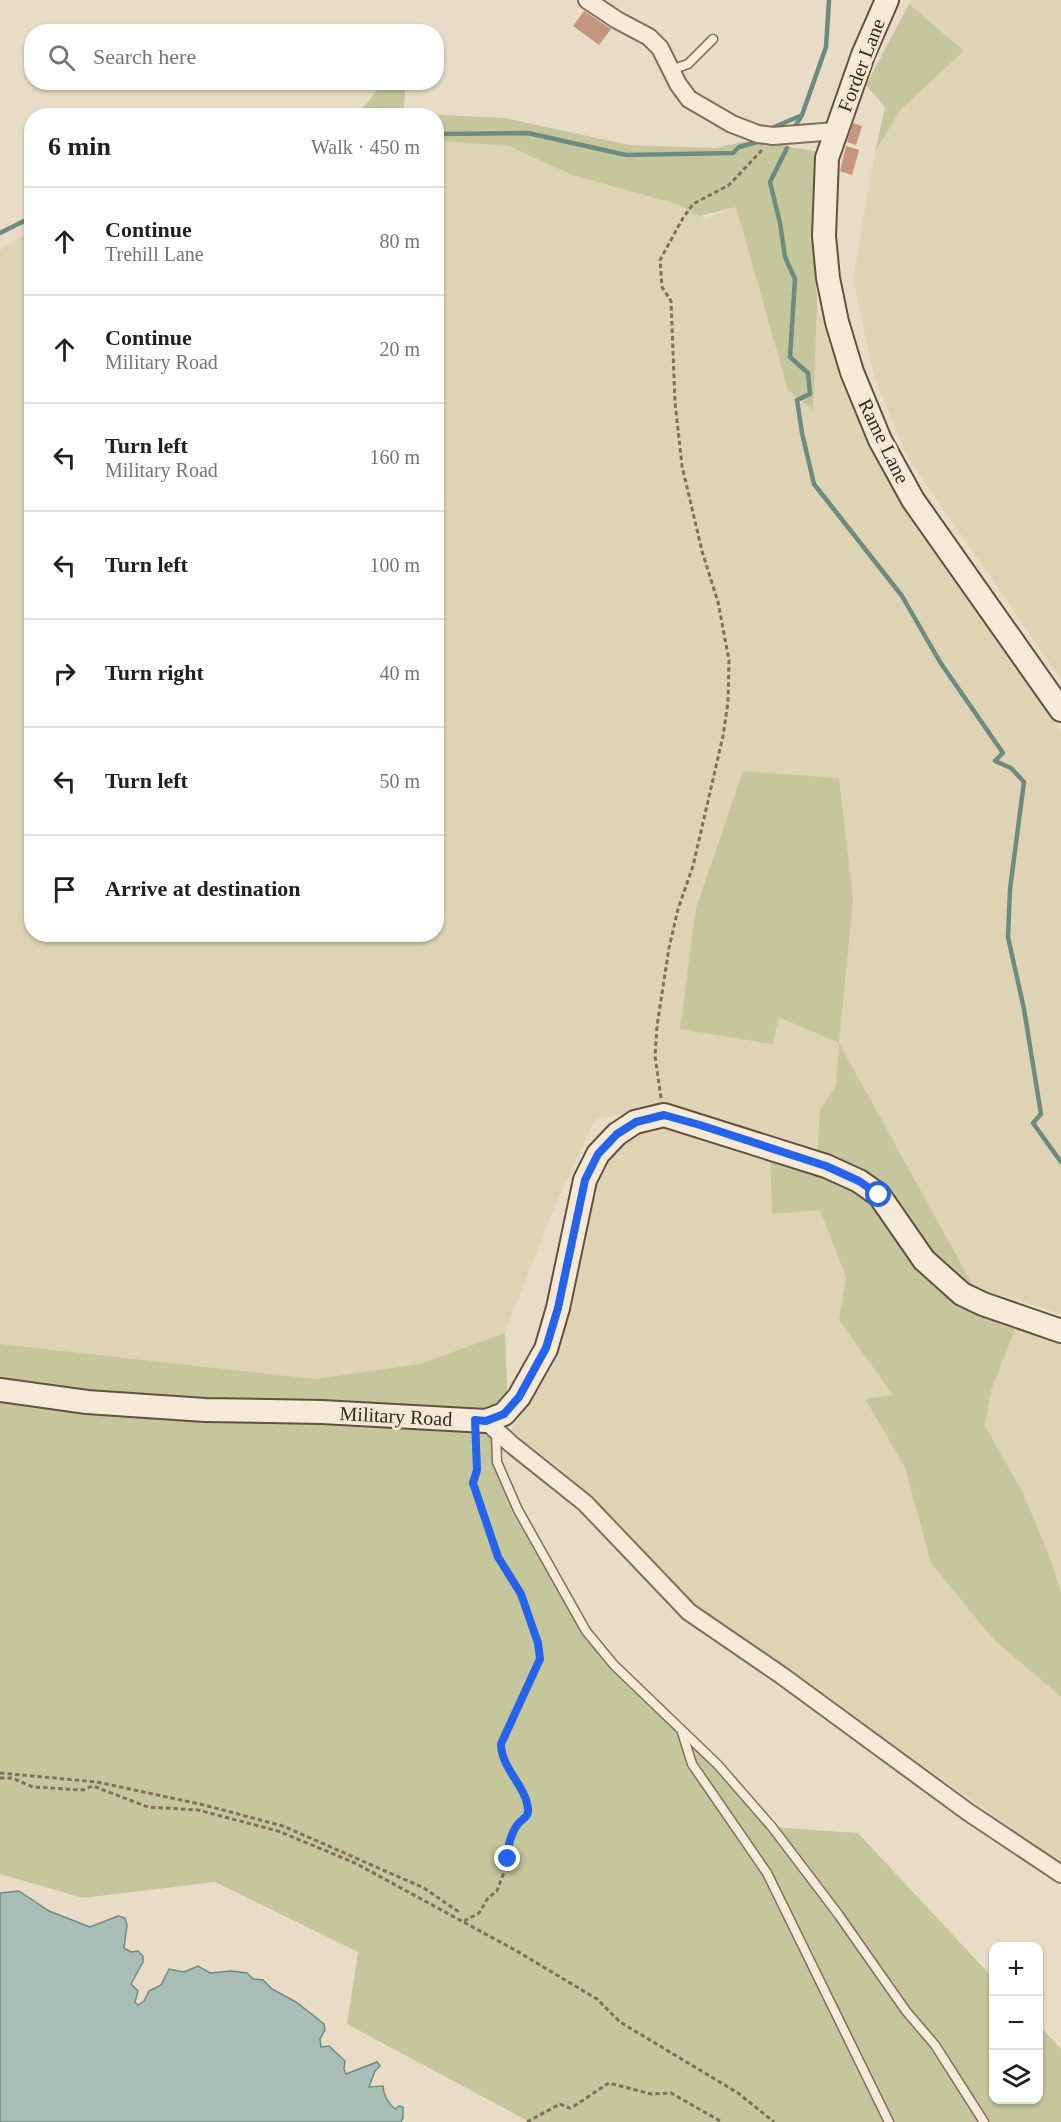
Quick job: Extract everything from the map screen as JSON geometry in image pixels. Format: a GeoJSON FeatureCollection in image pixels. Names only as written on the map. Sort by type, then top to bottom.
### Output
{"type":"FeatureCollection","features":[{"type":"Feature","properties":{"kind":"street"},"geometry":{"type":"LineString","coordinates":[[586,0],[649,37],[660,48],[689,99],[706,111],[758,134],[772,136],[836,131]]}},
{"type":"Feature","properties":{"kind":"street","name":"Forder Lane"},"geometry":{"type":"LineString","coordinates":[[836,131],[863,55],[886,0]]}},
{"type":"Feature","properties":{"kind":"street","name":"Rame Lane"},"geometry":{"type":"LineString","coordinates":[[836,131],[827,158],[824,236],[828,278],[852,372],[880,440],[913,500],[1061,710]]}},
{"type":"Feature","properties":{"kind":"street"},"geometry":{"type":"LineString","coordinates":[[1061,1331],[983,1304],[962,1294],[924,1260],[879,1195],[859,1181],[826,1166],[664,1115],[636,1122],[617,1134],[598,1154],[585,1180],[558,1308],[546,1348],[519,1397],[504,1414],[486,1424],[585,1503],[689,1611],[781,1675],[968,1812],[1061,1874]]}},
{"type":"Feature","properties":{"kind":"street","name":"Military Road"},"geometry":{"type":"LineString","coordinates":[[0,1390],[87,1402],[205,1410],[322,1412],[486,1424]]}},
{"type":"Feature","properties":{"kind":"lane"},"geometry":{"type":"LineString","coordinates":[[671,70],[688,64],[712,39]]}},
{"type":"Feature","properties":{"kind":"lane"},"geometry":{"type":"LineString","coordinates":[[486,1424],[497,1462],[518,1510],[586,1631],[614,1665],[718,1765],[772,1827],[838,1914],[906,2011],[935,2045],[984,2122]]}},
{"type":"Feature","properties":{"kind":"lane"},"geometry":{"type":"LineString","coordinates":[[681,1729],[692,1764],[767,1873],[889,2122]]}},
{"type":"Feature","properties":{"kind":"path"},"geometry":{"type":"LineString","coordinates":[[664,1115],[655,1056],[657,1026],[669,948],[678,909],[693,866],[723,736],[728,702],[729,660],[718,602],[702,551],[682,466],[675,402],[671,301],[662,287],[660,260],[693,204],[729,185],[746,169],[772,136]]}},
{"type":"Feature","properties":{"kind":"path"},"geometry":{"type":"LineString","coordinates":[[463,1922],[480,1913],[488,1898],[497,1891],[517,1824],[526,1818],[528,1809],[520,1787],[501,1754],[501,1744],[540,1659],[538,1643],[521,1594],[498,1557],[473,1483],[486,1424]]}},
{"type":"Feature","properties":{"kind":"path"},"geometry":{"type":"LineString","coordinates":[[0,1773],[97,1782],[204,1805],[283,1826],[424,1888],[459,1912]]}},
{"type":"Feature","properties":{"kind":"path"},"geometry":{"type":"LineString","coordinates":[[0,1778],[12,1778],[33,1787],[83,1790],[93,1786],[148,1807],[198,1810],[278,1831],[355,1863],[515,1950],[597,2000],[620,2022],[738,2093],[774,2122]]}},
{"type":"Feature","properties":{"kind":"path"},"geometry":{"type":"LineString","coordinates":[[527,2122],[560,2104],[570,2108],[577,2105],[584,2098],[609,2083],[651,2094],[670,2093],[722,2122]]}},
{"type":"Feature","properties":{"kind":"shaded area"},"geometry":{"type":"Polygon","coordinates":[[[911,0],[1061,0],[1061,680],[907,456],[874,376],[853,280],[875,152],[901,109],[964,51],[909,4],[911,0]]]}},
{"type":"Feature","properties":{"kind":"shaded area"},"geometry":{"type":"Polygon","coordinates":[[[444,141],[509,146],[572,175],[677,204],[705,219],[736,206],[788,390],[813,409],[817,306],[875,459],[1061,733],[1061,1314],[974,1287],[839,1044],[836,1085],[820,1110],[817,1154],[669,1106],[595,1119],[550,1217],[505,1333],[420,1364],[315,1379],[0,1344],[0,250],[24,235],[24,942],[444,942],[444,141]],[[743,772],[697,901],[680,1029],[743,772]]]}},
{"type":"Feature","properties":{"kind":"shaded area"},"geometry":{"type":"Polygon","coordinates":[[[666,1124],[770,1158],[772,1213],[820,1210],[846,1277],[839,1320],[894,1396],[865,1400],[905,1468],[931,1563],[993,1639],[1061,1697],[1061,1863],[688,1600],[619,1523],[556,1465],[509,1434],[561,1339],[574,1288],[592,1184],[605,1159],[621,1142],[641,1130],[666,1124]]]}},
{"type":"Feature","properties":{"kind":"shaded area"},"geometry":{"type":"Polygon","coordinates":[[[1016,1327],[1061,1343],[1061,1593],[1051,1560],[1022,1491],[985,1426],[991,1391],[1016,1327]]]}},
{"type":"Feature","properties":{"kind":"green space"},"geometry":{"type":"Polygon","coordinates":[[[909,4],[964,51],[901,109],[875,152],[885,107],[866,85],[909,4]]]}},
{"type":"Feature","properties":{"kind":"green space"},"geometry":{"type":"Polygon","coordinates":[[[377,90],[405,90],[404,108],[363,108],[377,90]]]}},
{"type":"Feature","properties":{"kind":"green space"},"geometry":{"type":"Polygon","coordinates":[[[444,115],[504,118],[629,145],[715,148],[752,140],[819,152],[814,231],[817,306],[813,410],[788,390],[736,207],[699,216],[677,204],[572,175],[509,146],[444,141],[444,115]]]}},
{"type":"Feature","properties":{"kind":"green space"},"geometry":{"type":"Polygon","coordinates":[[[743,771],[839,778],[853,899],[839,1043],[779,1017],[772,1044],[680,1029],[696,907],[743,771]]]}},
{"type":"Feature","properties":{"kind":"green space"},"geometry":{"type":"Polygon","coordinates":[[[839,1043],[974,1287],[931,1256],[884,1185],[817,1154],[820,1110],[836,1085],[839,1043]]]}},
{"type":"Feature","properties":{"kind":"green space"},"geometry":{"type":"Polygon","coordinates":[[[770,1158],[821,1173],[874,1200],[923,1272],[1016,1327],[991,1391],[985,1426],[1022,1491],[1051,1560],[1061,1593],[1061,1697],[993,1639],[931,1563],[905,1468],[865,1399],[893,1395],[839,1320],[846,1277],[820,1210],[772,1214],[770,1158]]]}},
{"type":"Feature","properties":{"kind":"green space"},"geometry":{"type":"Polygon","coordinates":[[[505,1333],[509,1434],[497,1462],[586,1631],[772,1827],[858,1833],[989,1974],[989,2104],[1043,2104],[1043,2029],[1061,2049],[1061,2122],[530,2122],[347,2024],[358,1952],[215,1882],[83,1898],[0,1874],[0,1344],[315,1379],[420,1364],[505,1333]]]}},
{"type":"Feature","properties":{"kind":"water"},"geometry":{"type":"Polygon","coordinates":[[[19,1891],[49,1911],[90,1927],[118,1916],[125,1918],[127,1925],[124,1948],[131,1952],[138,1951],[143,1956],[143,1962],[131,1984],[138,1991],[135,2002],[138,2005],[144,2001],[149,1991],[161,1985],[169,1969],[184,1972],[198,1966],[210,1973],[231,1971],[247,1973],[253,1979],[263,1980],[272,1989],[296,2002],[324,2024],[325,2030],[320,2039],[321,2047],[329,2046],[345,2061],[346,2074],[377,2062],[380,2066],[375,2071],[369,2087],[383,2086],[392,2107],[395,2109],[399,2106],[403,2107],[401,2122],[0,2122],[0,1893],[19,1891]]]}},
{"type":"Feature","properties":{"kind":"building"},"geometry":{"type":"Polygon","coordinates":[[[584,11],[611,29],[599,45],[573,26],[584,11]]]}},
{"type":"Feature","properties":{"kind":"building"},"geometry":{"type":"Polygon","coordinates":[[[853,123],[862,126],[856,145],[847,142],[853,123]]]}},
{"type":"Feature","properties":{"kind":"building"},"geometry":{"type":"Polygon","coordinates":[[[846,146],[859,150],[852,175],[840,171],[846,146]]]}},
{"type":"Feature","properties":{"kind":"waterway"},"geometry":{"type":"LineString","coordinates":[[794,128],[802,115],[826,47],[829,0]]}},
{"type":"Feature","properties":{"kind":"waterway"},"geometry":{"type":"LineString","coordinates":[[772,128],[800,116]]}},
{"type":"Feature","properties":{"kind":"waterway"},"geometry":{"type":"LineString","coordinates":[[444,134],[528,133],[626,155],[733,153],[739,147],[757,142]]}},
{"type":"Feature","properties":{"kind":"waterway"},"geometry":{"type":"LineString","coordinates":[[787,148],[770,182],[785,257],[795,279],[790,357],[808,373],[810,394],[797,400],[814,484],[902,596],[940,662],[1003,753],[995,761],[1011,768],[1024,782],[1010,889],[1008,937],[1024,1009],[1041,1114],[1033,1123],[1061,1162]]}},
{"type":"Feature","properties":{"kind":"waterway"},"geometry":{"type":"LineString","coordinates":[[0,233],[24,221]]}},
{"type":"Feature","properties":{"kind":"route"},"geometry":{"type":"LineString","coordinates":[[508,1859],[507,1852],[517,1824],[526,1818],[528,1809],[520,1787],[501,1754],[501,1744],[540,1659],[538,1643],[521,1594],[498,1557],[473,1483],[477,1470],[475,1420],[486,1421],[504,1414],[519,1397],[546,1348],[558,1308],[585,1180],[598,1154],[617,1134],[636,1122],[664,1115],[826,1166],[859,1181],[879,1195]]}}]}
